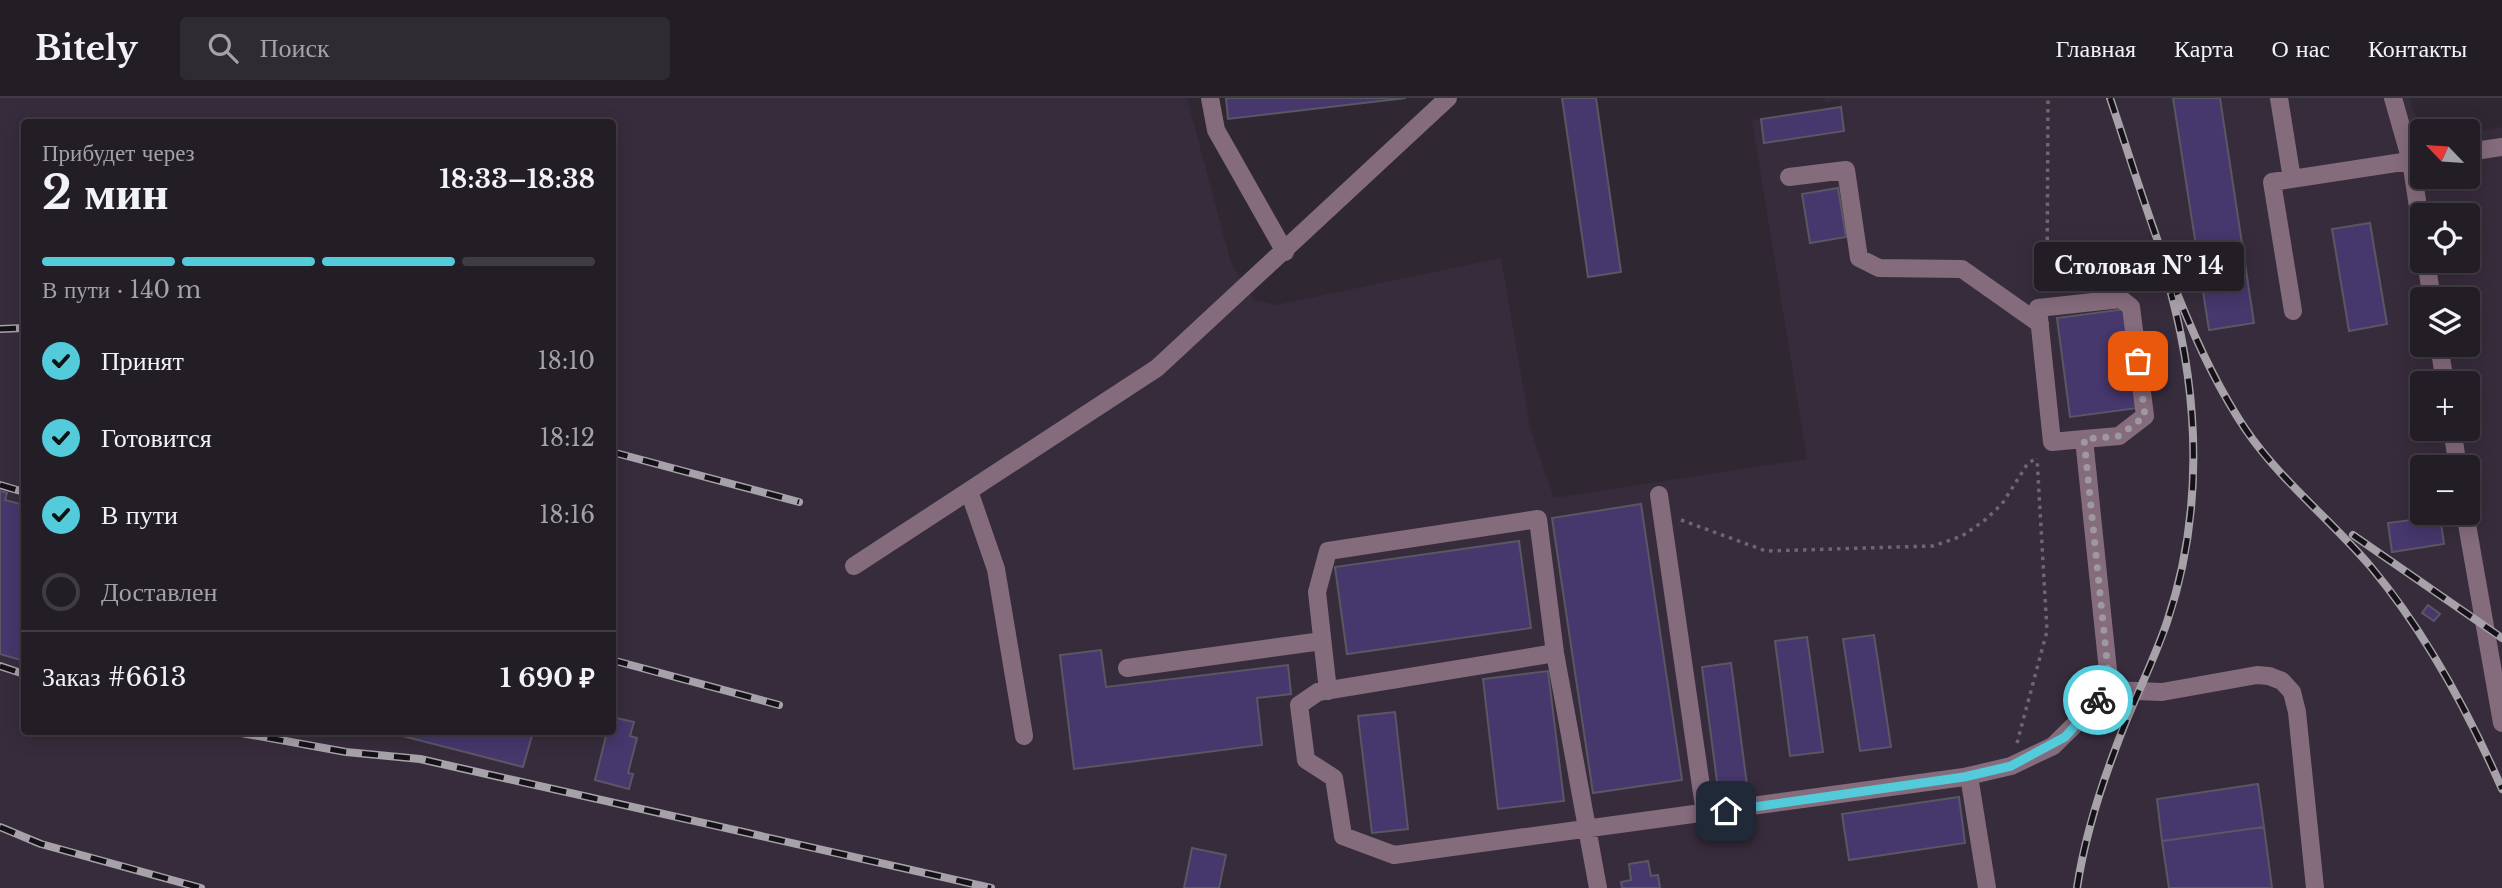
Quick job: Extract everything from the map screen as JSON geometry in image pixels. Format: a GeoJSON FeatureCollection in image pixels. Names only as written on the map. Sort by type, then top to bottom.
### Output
{"type":"FeatureCollection","features":[{"type":"Feature","properties":{"kind":"lane"},"geometry":{"type":"LineString","coordinates":[[1210,98],[1216,130],[1285,252]]}},
{"type":"Feature","properties":{"kind":"lane"},"geometry":{"type":"LineString","coordinates":[[854,566],[1157,368],[1448,98]]}},
{"type":"Feature","properties":{"kind":"lane"},"geometry":{"type":"LineString","coordinates":[[2279,98],[2292,179]]}},
{"type":"Feature","properties":{"kind":"lane"},"geometry":{"type":"LineString","coordinates":[[2393,98],[2410,144]]}},
{"type":"Feature","properties":{"kind":"lane"},"geometry":{"type":"LineString","coordinates":[[2480,150],[2502,147]]}},
{"type":"Feature","properties":{"kind":"lane"},"geometry":{"type":"LineString","coordinates":[[2293,311],[2272,182],[2410,161]]}},
{"type":"Feature","properties":{"kind":"lane"},"geometry":{"type":"LineString","coordinates":[[1789,177],[1846,170],[1859,258],[1879,268],[1962,269],[2040,324]]}},
{"type":"Feature","properties":{"kind":"lane"},"geometry":{"type":"LineString","coordinates":[[2121,299],[2131,307],[2145,416],[2119,436],[2052,442],[2040,324],[2038,308],[2121,299]]}},
{"type":"Feature","properties":{"kind":"lane"},"geometry":{"type":"LineString","coordinates":[[2084,439],[2110,690]]}},
{"type":"Feature","properties":{"kind":"lane"},"geometry":{"type":"LineString","coordinates":[[969,491],[996,569],[1024,736]]}},
{"type":"Feature","properties":{"kind":"lane"},"geometry":{"type":"LineString","coordinates":[[1661,504],[1705,814]]}},
{"type":"Feature","properties":{"kind":"lane"},"geometry":{"type":"LineString","coordinates":[[1328,691],[1317,592],[1328,551],[1538,519],[1555,653],[1598,888]]}},
{"type":"Feature","properties":{"kind":"lane"},"geometry":{"type":"LineString","coordinates":[[2467,525],[2502,723]]}},
{"type":"Feature","properties":{"kind":"lane"},"geometry":{"type":"LineString","coordinates":[[1127,668],[1322,640]]}},
{"type":"Feature","properties":{"kind":"lane"},"geometry":{"type":"LineString","coordinates":[[1555,653],[1318,692],[1299,705],[1306,760],[1334,778],[1343,836],[1394,855],[1969,776],[2011,766],[2065,737],[2110,690],[2162,692],[2257,675],[2283,681],[2292,692],[2297,712],[2315,888]]}},
{"type":"Feature","properties":{"kind":"lane"},"geometry":{"type":"LineString","coordinates":[[1969,776],[1987,888]]}},
{"type":"Feature","properties":{"kind":"path"},"geometry":{"type":"LineString","coordinates":[[2047,307],[2048,98]]}},
{"type":"Feature","properties":{"kind":"path"},"geometry":{"type":"LineString","coordinates":[[1661,504],[1766,551],[1933,546],[1962,536],[1985,520],[2002,504],[2028,463],[2037,458],[2052,442]]}},
{"type":"Feature","properties":{"kind":"path"},"geometry":{"type":"LineString","coordinates":[[2011,766],[2048,631],[2037,458]]}},
{"type":"Feature","properties":{"kind":"shaded area"},"geometry":{"type":"Polygon","coordinates":[[[0,98],[1187,98],[1231,263],[1254,300],[1276,305],[1501,258],[1530,427],[1554,498],[1807,459],[1752,120],[1840,107],[1839,100],[1825,102],[1825,98],[2409,98],[2416,119],[2410,119],[2410,189],[2480,189],[2480,130],[2502,127],[2502,888],[0,888],[0,98]]]}},
{"type":"Feature","properties":{"kind":"building"},"geometry":{"type":"Polygon","coordinates":[[[1226,98],[1406,98],[1228,119],[1226,98]]]}},
{"type":"Feature","properties":{"kind":"building"},"geometry":{"type":"Polygon","coordinates":[[[1562,98],[1596,98],[1621,272],[1588,277],[1562,98]]]}},
{"type":"Feature","properties":{"kind":"building"},"geometry":{"type":"Polygon","coordinates":[[[2173,98],[2220,98],[2254,323],[2209,330],[2173,98]]]}},
{"type":"Feature","properties":{"kind":"building"},"geometry":{"type":"Polygon","coordinates":[[[1841,107],[1844,131],[1764,143],[1761,119],[1841,107]]]}},
{"type":"Feature","properties":{"kind":"building"},"geometry":{"type":"Polygon","coordinates":[[[1838,188],[1846,237],[1810,243],[1802,194],[1838,188]]]}},
{"type":"Feature","properties":{"kind":"building"},"geometry":{"type":"Polygon","coordinates":[[[2370,223],[2387,324],[2349,331],[2332,229],[2370,223]]]}},
{"type":"Feature","properties":{"kind":"building"},"geometry":{"type":"Polygon","coordinates":[[[2125,309],[2138,408],[2070,417],[2057,318],[2125,309]]]}},
{"type":"Feature","properties":{"kind":"building"},"geometry":{"type":"Polygon","coordinates":[[[0,491],[7,493],[5,500],[21,504],[21,660],[0,654],[0,491]]]}},
{"type":"Feature","properties":{"kind":"building"},"geometry":{"type":"Polygon","coordinates":[[[1641,504],[1682,780],[1593,793],[1552,518],[1641,504]]]}},
{"type":"Feature","properties":{"kind":"building"},"geometry":{"type":"Polygon","coordinates":[[[2410,520],[2410,525],[2441,525],[2444,544],[2392,552],[2388,523],[2410,520]]]}},
{"type":"Feature","properties":{"kind":"building"},"geometry":{"type":"Polygon","coordinates":[[[1519,541],[1531,628],[1347,654],[1335,567],[1519,541]]]}},
{"type":"Feature","properties":{"kind":"building"},"geometry":{"type":"Polygon","coordinates":[[[2428,605],[2440,614],[2434,621],[2422,613],[2428,605]]]}},
{"type":"Feature","properties":{"kind":"building"},"geometry":{"type":"Polygon","coordinates":[[[1874,635],[1891,747],[1860,751],[1843,639],[1874,635]]]}},
{"type":"Feature","properties":{"kind":"building"},"geometry":{"type":"Polygon","coordinates":[[[1807,637],[1823,752],[1790,756],[1775,641],[1807,637]]]}},
{"type":"Feature","properties":{"kind":"building"},"geometry":{"type":"Polygon","coordinates":[[[1101,650],[1106,687],[1288,665],[1291,694],[1257,698],[1262,745],[1074,769],[1060,655],[1101,650]]]}},
{"type":"Feature","properties":{"kind":"building"},"geometry":{"type":"Polygon","coordinates":[[[1731,663],[1747,785],[1718,789],[1702,667],[1731,663]]]}},
{"type":"Feature","properties":{"kind":"building"},"geometry":{"type":"Polygon","coordinates":[[[1548,671],[1564,801],[1498,809],[1483,679],[1548,671]]]}},
{"type":"Feature","properties":{"kind":"building"},"geometry":{"type":"Polygon","coordinates":[[[1395,712],[1408,829],[1372,833],[1358,716],[1395,712]]]}},
{"type":"Feature","properties":{"kind":"building"},"geometry":{"type":"Polygon","coordinates":[[[616,718],[634,722],[630,736],[637,738],[628,773],[633,774],[629,789],[595,780],[606,735],[616,735],[616,718]]]}},
{"type":"Feature","properties":{"kind":"building"},"geometry":{"type":"Polygon","coordinates":[[[399,735],[532,735],[523,767],[399,735]]]}},
{"type":"Feature","properties":{"kind":"building"},"geometry":{"type":"Polygon","coordinates":[[[2258,784],[2264,827],[2162,841],[2157,799],[2258,784]]]}},
{"type":"Feature","properties":{"kind":"building"},"geometry":{"type":"Polygon","coordinates":[[[1959,797],[1965,843],[1849,860],[1842,814],[1959,797]]]}},
{"type":"Feature","properties":{"kind":"building"},"geometry":{"type":"Polygon","coordinates":[[[2264,827],[2272,888],[2169,888],[2162,841],[2264,827]]]}},
{"type":"Feature","properties":{"kind":"building"},"geometry":{"type":"Polygon","coordinates":[[[1192,848],[1226,855],[1219,888],[1184,888],[1192,848]]]}},
{"type":"Feature","properties":{"kind":"building"},"geometry":{"type":"Polygon","coordinates":[[[1648,861],[1651,876],[1658,875],[1660,888],[1622,888],[1621,882],[1631,880],[1629,864],[1648,861]]]}},
{"type":"Feature","properties":{"kind":"railway"},"geometry":{"type":"LineString","coordinates":[[2110,98],[2168,269],[2203,354],[2224,393],[2260,449],[2340,533],[2391,592],[2444,673],[2502,789]]}},
{"type":"Feature","properties":{"kind":"railway"},"geometry":{"type":"LineString","coordinates":[[2077,888],[2097,801],[2167,622],[2187,541],[2192,500],[2192,417],[2188,375],[2171,293]]}},
{"type":"Feature","properties":{"kind":"railway"},"geometry":{"type":"LineString","coordinates":[[0,329],[21,328]]}},
{"type":"Feature","properties":{"kind":"railway"},"geometry":{"type":"LineString","coordinates":[[616,453],[799,502]]}},
{"type":"Feature","properties":{"kind":"railway"},"geometry":{"type":"LineString","coordinates":[[0,485],[21,491]]}},
{"type":"Feature","properties":{"kind":"railway"},"geometry":{"type":"LineString","coordinates":[[2353,535],[2502,638]]}},
{"type":"Feature","properties":{"kind":"railway"},"geometry":{"type":"LineString","coordinates":[[616,661],[779,705]]}},
{"type":"Feature","properties":{"kind":"railway"},"geometry":{"type":"LineString","coordinates":[[0,666],[21,673]]}},
{"type":"Feature","properties":{"kind":"railway"},"geometry":{"type":"LineString","coordinates":[[252,735],[346,752],[420,759],[991,888]]}},
{"type":"Feature","properties":{"kind":"railway"},"geometry":{"type":"LineString","coordinates":[[0,827],[41,844],[201,888]]}},
{"type":"Feature","properties":{"kind":"way so far"},"geometry":{"type":"LineString","coordinates":[[2098,700],[2110,690],[2084,439],[2119,436],[2145,416],[2138,361]]}},
{"type":"Feature","properties":{"kind":"place","name":"Cтоловая № 14"},"geometry":{"type":"Point","coordinates":[2138,361]}},
{"type":"Feature","properties":{"kind":"route"},"geometry":{"type":"LineString","coordinates":[[1726,811],[1964,777],[2011,766],[2053,746],[2065,737],[2098,700]]}}]}
